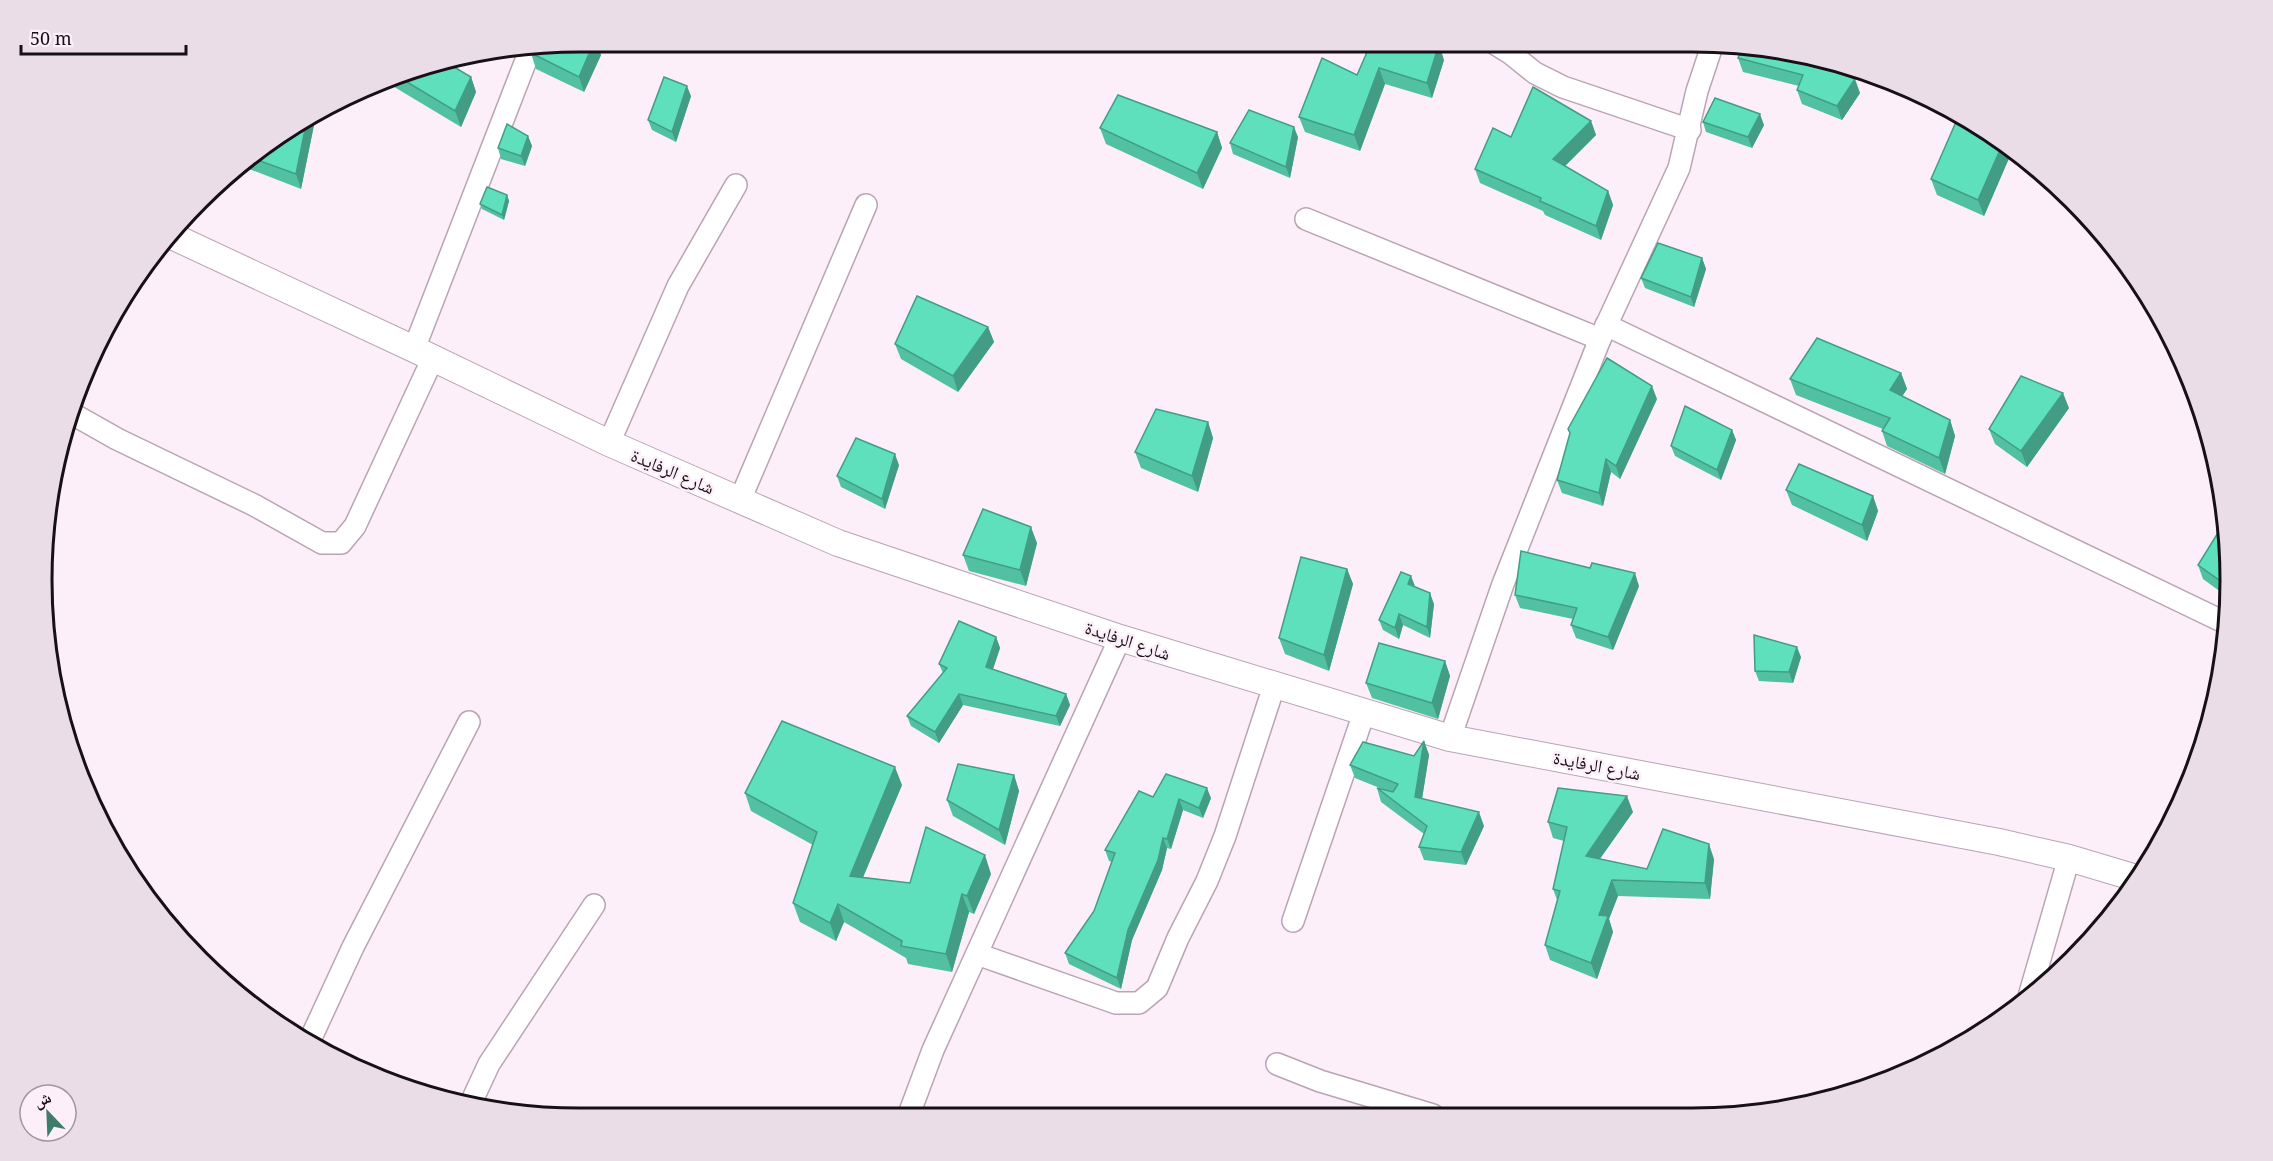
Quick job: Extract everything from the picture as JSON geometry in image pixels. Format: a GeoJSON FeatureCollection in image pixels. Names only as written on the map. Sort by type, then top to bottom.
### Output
{"type":"FeatureCollection","features":[{"type":"Feature","properties":{"kind":"street"},"geometry":{"type":"LineString","coordinates":[[1508,52],[1535,73],[1563,87],[1690,129]]}},
{"type":"Feature","properties":{"kind":"street"},"geometry":{"type":"LineString","coordinates":[[1450,738],[1503,584],[1603,332],[1679,168],[1690,129],[1697,91],[1710,53]]}},
{"type":"Feature","properties":{"kind":"street"},"geometry":{"type":"LineString","coordinates":[[79,417],[117,439],[254,505],[322,543],[341,543],[355,526],[423,354],[528,56]]}},
{"type":"Feature","properties":{"kind":"street"},"geometry":{"type":"LineString","coordinates":[[609,443],[678,286],[736,185]]}},
{"type":"Feature","properties":{"kind":"street"},"geometry":{"type":"LineString","coordinates":[[740,500],[866,205]]}},
{"type":"Feature","properties":{"kind":"street"},"geometry":{"type":"LineString","coordinates":[[1306,219],[1603,332],[2219,620]]}},
{"type":"Feature","properties":{"kind":"street","name":"شارع الرفايدة"},"geometry":{"type":"LineString","coordinates":[[178,239],[609,443],[838,543],[1120,638],[1450,738],[1862,815],[2069,858],[2130,876]]}},
{"type":"Feature","properties":{"kind":"street"},"geometry":{"type":"LineString","coordinates":[[911,1108],[933,1050],[1120,638]]}},
{"type":"Feature","properties":{"kind":"street"},"geometry":{"type":"LineString","coordinates":[[977,954],[1116,1003],[1139,1003],[1157,988],[1178,938],[1207,881],[1225,836],[1274,686]]}},
{"type":"Feature","properties":{"kind":"street"},"geometry":{"type":"LineString","coordinates":[[1293,921],[1364,713]]}},
{"type":"Feature","properties":{"kind":"street"},"geometry":{"type":"LineString","coordinates":[[312,1036],[353,947],[469,722]]}},
{"type":"Feature","properties":{"kind":"street"},"geometry":{"type":"LineString","coordinates":[[2033,984],[2069,858]]}},
{"type":"Feature","properties":{"kind":"street"},"geometry":{"type":"LineString","coordinates":[[474,1097],[489,1064],[594,905]]}},
{"type":"Feature","properties":{"kind":"street"},"geometry":{"type":"LineString","coordinates":[[1277,1064],[1320,1081],[1410,1108]]}},
{"type":"Feature","properties":{"kind":"building"},"geometry":{"type":"Polygon","coordinates":[[[590,52],[579,77],[535,55],[590,52]]]}},
{"type":"Feature","properties":{"kind":"building"},"geometry":{"type":"Polygon","coordinates":[[[1367,52],[1437,52],[1427,83],[1379,68],[1354,135],[1299,117],[1322,58],[1357,75],[1367,52]]]}},
{"type":"Feature","properties":{"kind":"building"},"geometry":{"type":"Polygon","coordinates":[[[1739,55],[1796,63],[1829,70],[1855,79],[1837,106],[1797,90],[1803,75],[1738,58],[1739,55]]]}},
{"type":"Feature","properties":{"kind":"building"},"geometry":{"type":"Polygon","coordinates":[[[455,68],[471,77],[455,111],[407,82],[455,68]]]}},
{"type":"Feature","properties":{"kind":"building"},"geometry":{"type":"Polygon","coordinates":[[[664,77],[687,86],[672,132],[648,120],[664,77]]]}},
{"type":"Feature","properties":{"kind":"building"},"geometry":{"type":"Polygon","coordinates":[[[1533,87],[1591,121],[1553,159],[1608,191],[1596,226],[1540,201],[1541,198],[1475,169],[1493,128],[1511,137],[1533,87]]]}},
{"type":"Feature","properties":{"kind":"building"},"geometry":{"type":"Polygon","coordinates":[[[1118,95],[1217,132],[1197,173],[1100,128],[1118,95]]]}},
{"type":"Feature","properties":{"kind":"building"},"geometry":{"type":"Polygon","coordinates":[[[1715,98],[1760,114],[1748,137],[1703,122],[1715,98]]]}},
{"type":"Feature","properties":{"kind":"building"},"geometry":{"type":"Polygon","coordinates":[[[1249,110],[1294,127],[1286,167],[1230,143],[1249,110]]]}},
{"type":"Feature","properties":{"kind":"building"},"geometry":{"type":"Polygon","coordinates":[[[1956,122],[1999,151],[1978,200],[1931,179],[1956,122]]]}},
{"type":"Feature","properties":{"kind":"building"},"geometry":{"type":"Polygon","coordinates":[[[507,124],[528,136],[521,156],[498,148],[507,124]]]}},
{"type":"Feature","properties":{"kind":"building"},"geometry":{"type":"Polygon","coordinates":[[[305,130],[296,174],[260,161],[305,130]]]}},
{"type":"Feature","properties":{"kind":"building"},"geometry":{"type":"Polygon","coordinates":[[[487,187],[507,195],[502,215],[480,204],[487,187]]]}},
{"type":"Feature","properties":{"kind":"building"},"geometry":{"type":"Polygon","coordinates":[[[1658,243],[1702,258],[1691,297],[1641,278],[1658,243]]]}},
{"type":"Feature","properties":{"kind":"building"},"geometry":{"type":"Polygon","coordinates":[[[917,296],[988,327],[953,376],[895,344],[917,296]]]}},
{"type":"Feature","properties":{"kind":"building"},"geometry":{"type":"Polygon","coordinates":[[[1817,338],[1901,373],[1890,390],[1950,420],[1939,458],[1882,431],[1890,418],[1790,379],[1817,338]]]}},
{"type":"Feature","properties":{"kind":"building"},"geometry":{"type":"Polygon","coordinates":[[[1607,358],[1652,386],[1616,466],[1606,459],[1599,493],[1557,480],[1570,433],[1568,429],[1607,358]]]}},
{"type":"Feature","properties":{"kind":"building"},"geometry":{"type":"Polygon","coordinates":[[[2021,376],[2063,393],[2021,451],[1989,429],[2021,376]]]}},
{"type":"Feature","properties":{"kind":"building"},"geometry":{"type":"Polygon","coordinates":[[[1685,406],[1732,430],[1717,470],[1671,446],[1685,406]]]}},
{"type":"Feature","properties":{"kind":"building"},"geometry":{"type":"Polygon","coordinates":[[[1156,409],[1208,422],[1192,476],[1135,452],[1156,409]]]}},
{"type":"Feature","properties":{"kind":"building"},"geometry":{"type":"Polygon","coordinates":[[[856,438],[895,454],[882,499],[837,476],[856,438]]]}},
{"type":"Feature","properties":{"kind":"building"},"geometry":{"type":"Polygon","coordinates":[[[1799,464],[1873,496],[1862,525],[1786,490],[1799,464]]]}},
{"type":"Feature","properties":{"kind":"building"},"geometry":{"type":"Polygon","coordinates":[[[983,509],[1031,527],[1020,570],[963,555],[983,509]]]}},
{"type":"Feature","properties":{"kind":"building"},"geometry":{"type":"Polygon","coordinates":[[[2218,533],[2220,581],[2198,565],[2218,533]]]}},
{"type":"Feature","properties":{"kind":"building"},"geometry":{"type":"Polygon","coordinates":[[[1521,551],[1590,568],[1592,563],[1635,573],[1608,637],[1571,625],[1577,608],[1515,595],[1521,551]]]}},
{"type":"Feature","properties":{"kind":"building"},"geometry":{"type":"Polygon","coordinates":[[[1301,557],[1347,569],[1324,655],[1279,638],[1301,557]]]}},
{"type":"Feature","properties":{"kind":"building"},"geometry":{"type":"Polygon","coordinates":[[[1401,572],[1411,576],[1408,584],[1430,593],[1427,627],[1399,614],[1395,628],[1379,620],[1401,572]]]}},
{"type":"Feature","properties":{"kind":"building"},"geometry":{"type":"Polygon","coordinates":[[[959,621],[996,637],[986,667],[1066,694],[1056,716],[959,694],[935,732],[907,716],[947,668],[939,664],[959,621]]]}},
{"type":"Feature","properties":{"kind":"building"},"geometry":{"type":"Polygon","coordinates":[[[1754,635],[1797,647],[1789,672],[1755,671],[1754,635]]]}},
{"type":"Feature","properties":{"kind":"building"},"geometry":{"type":"Polygon","coordinates":[[[1379,643],[1445,661],[1432,703],[1366,683],[1379,643]]]}},
{"type":"Feature","properties":{"kind":"building"},"geometry":{"type":"Polygon","coordinates":[[[782,721],[895,767],[850,876],[910,883],[926,827],[985,855],[967,896],[962,894],[946,954],[901,946],[902,941],[838,904],[830,923],[793,903],[817,832],[745,793],[782,721]]]}},
{"type":"Feature","properties":{"kind":"building"},"geometry":{"type":"Polygon","coordinates":[[[1424,741],[1415,797],[1479,812],[1461,852],[1419,847],[1427,826],[1377,788],[1393,792],[1398,784],[1350,765],[1363,742],[1414,756],[1424,741]]]}},
{"type":"Feature","properties":{"kind":"building"},"geometry":{"type":"Polygon","coordinates":[[[958,764],[1014,775],[999,830],[947,800],[958,764]]]}},
{"type":"Feature","properties":{"kind":"building"},"geometry":{"type":"Polygon","coordinates":[[[1166,774],[1207,788],[1199,808],[1179,799],[1167,839],[1163,838],[1158,860],[1128,930],[1117,978],[1065,953],[1094,911],[1115,853],[1105,850],[1139,791],[1153,797],[1166,774]]]}},
{"type":"Feature","properties":{"kind":"building"},"geometry":{"type":"Polygon","coordinates":[[[1558,788],[1627,796],[1586,856],[1647,869],[1663,829],[1709,844],[1705,883],[1612,880],[1599,915],[1608,916],[1591,963],[1545,945],[1560,891],[1553,889],[1567,827],[1548,822],[1558,788]]]}}]}
